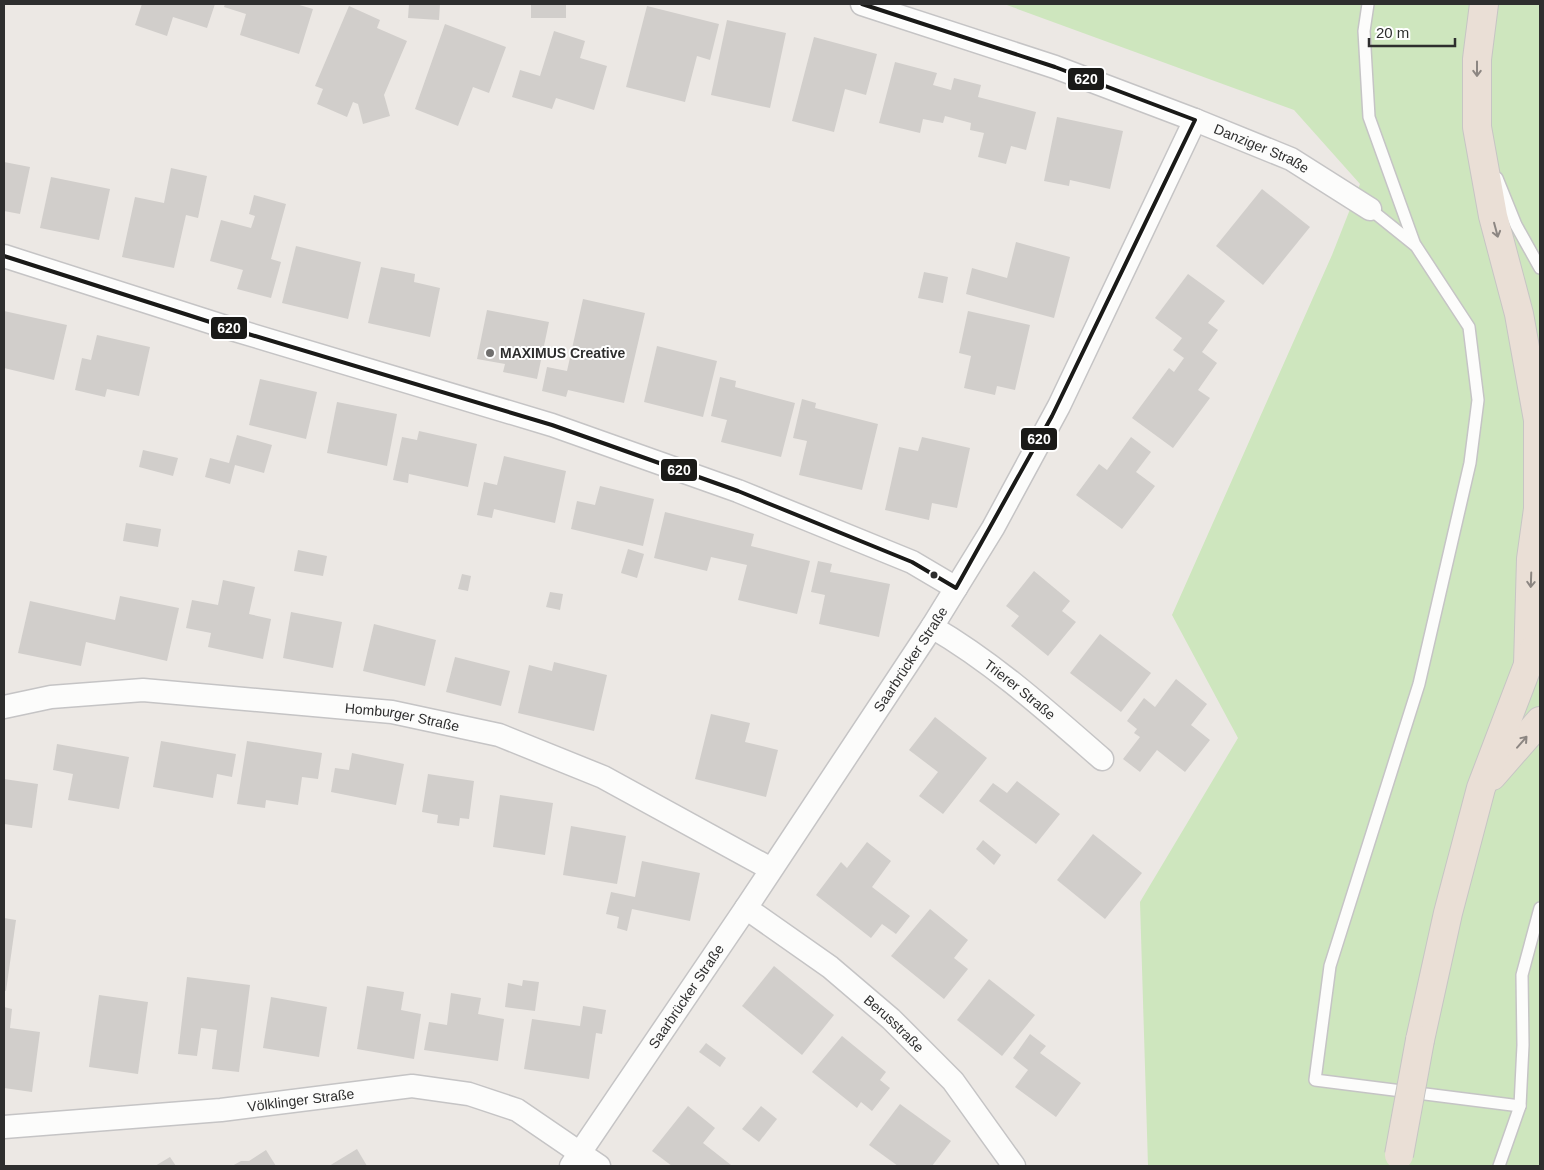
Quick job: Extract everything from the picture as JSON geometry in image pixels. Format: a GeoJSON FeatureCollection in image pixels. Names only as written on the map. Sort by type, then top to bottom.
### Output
{"type":"FeatureCollection","features":[{"type":"Feature","properties":{"kind":"highway"},"geometry":{"type":"LineString","coordinates":[[1484,4],[1477,59],[1477,127],[1492,216],[1519,314],[1538,420],[1538,509],[1531,558],[1528,665]]}},
{"type":"Feature","properties":{"kind":"highway"},"geometry":{"type":"LineString","coordinates":[[1399,1161],[1420,1040],[1448,913],[1481,788],[1540,634]]}},
{"type":"Feature","properties":{"kind":"highway"},"geometry":{"type":"LineString","coordinates":[[1481,788],[1540,721]]}},
{"type":"Feature","properties":{"kind":"street","name":"Danziger Straße"},"geometry":{"type":"LineString","coordinates":[[862,4],[1055,67],[1195,120],[1290,159],[1370,209]]}},
{"type":"Feature","properties":{"kind":"street","name":"Saarbrücker Straße"},"geometry":{"type":"LineString","coordinates":[[584,1162],[771,869],[932,627],[1021,478],[1059,406],[1195,120]]}},
{"type":"Feature","properties":{"kind":"street"},"geometry":{"type":"LineString","coordinates":[[4,256],[235,330],[561,428],[747,495],[912,562],[956,588]]}},
{"type":"Feature","properties":{"kind":"street","name":"Trierer Straße"},"geometry":{"type":"LineString","coordinates":[[932,627],[962,644],[1049,712],[1102,759]]}},
{"type":"Feature","properties":{"kind":"street","name":"Homburger Straße"},"geometry":{"type":"LineString","coordinates":[[4,707],[51,697],[143,690],[392,712],[499,735],[603,777],[771,869]]}},
{"type":"Feature","properties":{"kind":"street","name":"Berusstraße"},"geometry":{"type":"LineString","coordinates":[[746,908],[830,967],[891,1019],[953,1082],[1014,1166]]}},
{"type":"Feature","properties":{"kind":"street","name":"Völklinger Straße"},"geometry":{"type":"LineString","coordinates":[[4,1126],[221,1110],[412,1086],[469,1094],[517,1110],[584,1162]]}},
{"type":"Feature","properties":{"kind":"lane"},"geometry":{"type":"LineString","coordinates":[[1368,4],[1364,31],[1369,117],[1416,246],[1469,327],[1478,400],[1470,463],[1418,684],[1330,966],[1315,1080],[1520,1106]]}},
{"type":"Feature","properties":{"kind":"lane"},"geometry":{"type":"LineString","coordinates":[[1477,127],[1516,225],[1540,268]]}},
{"type":"Feature","properties":{"kind":"lane"},"geometry":{"type":"LineString","coordinates":[[1370,209],[1416,246]]}},
{"type":"Feature","properties":{"kind":"lane"},"geometry":{"type":"LineString","coordinates":[[1499,1166],[1520,1106],[1523,1044],[1522,975],[1540,908]]}},
{"type":"Feature","properties":{"kind":"green space"},"geometry":{"type":"Polygon","coordinates":[[[1004,4],[1540,4],[1540,1166],[1148,1166],[1140,902],[1238,738],[1172,615],[1332,255],[1360,184],[1294,110],[1004,4]]]}},
{"type":"Feature","properties":{"kind":"building"},"geometry":{"type":"Polygon","coordinates":[[[142,4],[215,4],[207,28],[173,17],[167,36],[135,25],[142,4]]]}},
{"type":"Feature","properties":{"kind":"building"},"geometry":{"type":"Polygon","coordinates":[[[225,4],[296,4],[313,9],[299,54],[240,35],[246,14],[224,7],[225,4]]]}},
{"type":"Feature","properties":{"kind":"building"},"geometry":{"type":"Polygon","coordinates":[[[409,4],[440,4],[439,20],[408,18],[409,4]]]}},
{"type":"Feature","properties":{"kind":"building"},"geometry":{"type":"Polygon","coordinates":[[[531,4],[566,4],[566,18],[531,18],[531,4]]]}},
{"type":"Feature","properties":{"kind":"building"},"geometry":{"type":"Polygon","coordinates":[[[349,6],[380,20],[377,28],[407,41],[384,95],[390,116],[363,124],[358,104],[353,102],[347,117],[317,104],[323,89],[315,86],[349,6]]]}},
{"type":"Feature","properties":{"kind":"building"},"geometry":{"type":"Polygon","coordinates":[[[647,6],[719,24],[710,60],[697,56],[685,102],[626,87],[647,6]]]}},
{"type":"Feature","properties":{"kind":"building"},"geometry":{"type":"Polygon","coordinates":[[[727,20],[786,33],[770,108],[711,95],[727,20]]]}},
{"type":"Feature","properties":{"kind":"building"},"geometry":{"type":"Polygon","coordinates":[[[445,24],[506,47],[489,93],[473,87],[458,126],[415,109],[445,24]]]}},
{"type":"Feature","properties":{"kind":"building"},"geometry":{"type":"Polygon","coordinates":[[[554,31],[585,41],[580,58],[607,66],[594,110],[556,98],[552,109],[512,97],[520,70],[540,76],[554,31]]]}},
{"type":"Feature","properties":{"kind":"building"},"geometry":{"type":"Polygon","coordinates":[[[814,37],[877,54],[866,95],[845,89],[834,132],[792,121],[814,37]]]}},
{"type":"Feature","properties":{"kind":"building"},"geometry":{"type":"Polygon","coordinates":[[[895,62],[937,73],[933,85],[951,90],[954,78],[981,85],[978,97],[1036,112],[1026,150],[1011,146],[1006,164],[978,157],[984,133],[970,130],[971,123],[945,116],[943,123],[923,119],[920,133],[879,123],[895,62]]]}},
{"type":"Feature","properties":{"kind":"building"},"geometry":{"type":"Polygon","coordinates":[[[1057,117],[1123,131],[1110,189],[1070,180],[1069,186],[1044,181],[1057,117]]]}},
{"type":"Feature","properties":{"kind":"building"},"geometry":{"type":"Polygon","coordinates":[[[4,162],[30,167],[20,214],[4,211],[4,162]]]}},
{"type":"Feature","properties":{"kind":"building"},"geometry":{"type":"Polygon","coordinates":[[[171,168],[207,176],[198,218],[186,215],[174,268],[122,257],[135,197],[164,203],[171,168]]]}},
{"type":"Feature","properties":{"kind":"building"},"geometry":{"type":"Polygon","coordinates":[[[51,177],[110,189],[99,240],[40,228],[51,177]]]}},
{"type":"Feature","properties":{"kind":"building"},"geometry":{"type":"Polygon","coordinates":[[[1262,189],[1310,227],[1263,285],[1216,246],[1262,189]]]}},
{"type":"Feature","properties":{"kind":"building"},"geometry":{"type":"Polygon","coordinates":[[[254,195],[286,204],[271,259],[281,262],[271,298],[237,289],[243,270],[210,261],[221,220],[251,228],[255,216],[249,214],[254,195]]]}},
{"type":"Feature","properties":{"kind":"building"},"geometry":{"type":"Polygon","coordinates":[[[1016,242],[1070,257],[1054,318],[966,294],[972,268],[1007,278],[1016,242]]]}},
{"type":"Feature","properties":{"kind":"building"},"geometry":{"type":"Polygon","coordinates":[[[296,246],[361,262],[348,319],[282,303],[296,246]]]}},
{"type":"Feature","properties":{"kind":"building"},"geometry":{"type":"Polygon","coordinates":[[[381,267],[415,274],[414,282],[440,288],[430,337],[368,323],[381,267]]]}},
{"type":"Feature","properties":{"kind":"building"},"geometry":{"type":"Polygon","coordinates":[[[924,272],[948,277],[943,303],[918,298],[924,272]]]}},
{"type":"Feature","properties":{"kind":"building"},"geometry":{"type":"Polygon","coordinates":[[[1188,274],[1225,301],[1208,323],[1218,330],[1202,352],[1217,363],[1198,390],[1210,398],[1173,448],[1132,418],[1169,368],[1174,372],[1184,358],[1173,350],[1182,338],[1155,318],[1188,274]]]}},
{"type":"Feature","properties":{"kind":"building"},"geometry":{"type":"Polygon","coordinates":[[[583,299],[645,313],[624,403],[568,390],[566,397],[542,391],[547,367],[567,371],[583,299]]]}},
{"type":"Feature","properties":{"kind":"building"},"geometry":{"type":"Polygon","coordinates":[[[487,310],[549,322],[537,379],[503,372],[505,364],[477,359],[487,310]]]}},
{"type":"Feature","properties":{"kind":"building"},"geometry":{"type":"Polygon","coordinates":[[[4,311],[67,325],[54,380],[4,368],[4,311]]]}},
{"type":"Feature","properties":{"kind":"building"},"geometry":{"type":"Polygon","coordinates":[[[968,311],[1030,325],[1015,390],[997,386],[995,395],[964,388],[971,356],[959,353],[968,311]]]}},
{"type":"Feature","properties":{"kind":"building"},"geometry":{"type":"Polygon","coordinates":[[[97,335],[150,347],[139,396],[107,389],[105,397],[75,390],[82,358],[91,360],[97,335]]]}},
{"type":"Feature","properties":{"kind":"building"},"geometry":{"type":"Polygon","coordinates":[[[657,346],[717,361],[703,417],[644,402],[657,346]]]}},
{"type":"Feature","properties":{"kind":"building"},"geometry":{"type":"Polygon","coordinates":[[[720,377],[736,381],[735,387],[795,403],[781,457],[721,442],[727,420],[711,416],[720,377]]]}},
{"type":"Feature","properties":{"kind":"building"},"geometry":{"type":"Polygon","coordinates":[[[260,379],[317,392],[306,439],[249,425],[260,379]]]}},
{"type":"Feature","properties":{"kind":"building"},"geometry":{"type":"Polygon","coordinates":[[[802,399],[816,403],[815,408],[878,424],[862,490],[799,475],[807,441],[793,438],[802,399]]]}},
{"type":"Feature","properties":{"kind":"building"},"geometry":{"type":"Polygon","coordinates":[[[337,402],[397,414],[387,466],[327,453],[337,402]]]}},
{"type":"Feature","properties":{"kind":"building"},"geometry":{"type":"Polygon","coordinates":[[[419,431],[477,444],[468,487],[409,474],[408,483],[393,480],[402,437],[417,440],[419,431]]]}},
{"type":"Feature","properties":{"kind":"building"},"geometry":{"type":"Polygon","coordinates":[[[237,435],[272,445],[264,473],[235,465],[230,484],[205,477],[210,458],[229,463],[237,435]]]}},
{"type":"Feature","properties":{"kind":"building"},"geometry":{"type":"Polygon","coordinates":[[[922,437],[970,448],[957,508],[932,503],[929,520],[885,510],[899,447],[918,451],[922,437]]]}},
{"type":"Feature","properties":{"kind":"building"},"geometry":{"type":"Polygon","coordinates":[[[1131,437],[1151,452],[1136,472],[1155,486],[1122,529],[1076,495],[1099,464],[1107,470],[1131,437]]]}},
{"type":"Feature","properties":{"kind":"building"},"geometry":{"type":"Polygon","coordinates":[[[143,450],[178,458],[173,476],[139,467],[143,450]]]}},
{"type":"Feature","properties":{"kind":"building"},"geometry":{"type":"Polygon","coordinates":[[[504,456],[566,471],[555,523],[494,509],[492,518],[477,515],[484,482],[497,485],[504,456]]]}},
{"type":"Feature","properties":{"kind":"building"},"geometry":{"type":"Polygon","coordinates":[[[600,486],[654,499],[643,546],[571,529],[577,501],[595,505],[600,486]]]}},
{"type":"Feature","properties":{"kind":"building"},"geometry":{"type":"Polygon","coordinates":[[[665,512],[754,534],[751,546],[810,561],[797,614],[738,600],[747,565],[711,557],[707,571],[654,558],[665,512]]]}},
{"type":"Feature","properties":{"kind":"building"},"geometry":{"type":"Polygon","coordinates":[[[126,523],[161,529],[158,547],[123,541],[126,523]]]}},
{"type":"Feature","properties":{"kind":"building"},"geometry":{"type":"Polygon","coordinates":[[[628,549],[644,554],[637,578],[621,573],[628,549]]]}},
{"type":"Feature","properties":{"kind":"building"},"geometry":{"type":"Polygon","coordinates":[[[298,550],[327,556],[323,576],[294,571],[298,550]]]}},
{"type":"Feature","properties":{"kind":"building"},"geometry":{"type":"Polygon","coordinates":[[[818,561],[832,564],[830,572],[890,584],[879,637],[819,624],[825,595],[811,592],[818,561]]]}},
{"type":"Feature","properties":{"kind":"building"},"geometry":{"type":"Polygon","coordinates":[[[1034,571],[1070,601],[1062,611],[1076,622],[1048,656],[1011,626],[1019,616],[1006,606],[1034,571]]]}},
{"type":"Feature","properties":{"kind":"building"},"geometry":{"type":"Polygon","coordinates":[[[462,574],[471,576],[468,591],[458,589],[462,574]]]}},
{"type":"Feature","properties":{"kind":"building"},"geometry":{"type":"Polygon","coordinates":[[[223,580],[255,587],[249,614],[271,619],[263,659],[208,647],[211,633],[186,628],[192,600],[218,605],[223,580]]]}},
{"type":"Feature","properties":{"kind":"building"},"geometry":{"type":"Polygon","coordinates":[[[550,592],[563,594],[560,610],[546,607],[550,592]]]}},
{"type":"Feature","properties":{"kind":"building"},"geometry":{"type":"Polygon","coordinates":[[[120,596],[179,608],[167,661],[86,642],[81,666],[18,653],[30,601],[115,620],[120,596]]]}},
{"type":"Feature","properties":{"kind":"building"},"geometry":{"type":"Polygon","coordinates":[[[291,612],[342,622],[333,668],[283,658],[291,612]]]}},
{"type":"Feature","properties":{"kind":"building"},"geometry":{"type":"Polygon","coordinates":[[[374,624],[436,640],[425,686],[363,671],[374,624]]]}},
{"type":"Feature","properties":{"kind":"building"},"geometry":{"type":"Polygon","coordinates":[[[1100,634],[1151,673],[1121,712],[1070,673],[1100,634]]]}},
{"type":"Feature","properties":{"kind":"building"},"geometry":{"type":"Polygon","coordinates":[[[455,657],[510,671],[501,706],[446,692],[455,657]]]}},
{"type":"Feature","properties":{"kind":"building"},"geometry":{"type":"Polygon","coordinates":[[[554,662],[607,675],[594,731],[518,713],[529,665],[552,671],[554,662]]]}},
{"type":"Feature","properties":{"kind":"building"},"geometry":{"type":"Polygon","coordinates":[[[1176,679],[1207,704],[1191,725],[1210,740],[1185,772],[1157,750],[1140,772],[1123,759],[1140,737],[1134,733],[1137,729],[1127,721],[1144,698],[1155,707],[1176,679]]]}},
{"type":"Feature","properties":{"kind":"building"},"geometry":{"type":"Polygon","coordinates":[[[711,714],[750,723],[745,742],[778,750],[766,797],[695,779],[711,714]]]}},
{"type":"Feature","properties":{"kind":"building"},"geometry":{"type":"Polygon","coordinates":[[[935,717],[987,758],[943,814],[919,796],[938,772],[909,750],[935,717]]]}},
{"type":"Feature","properties":{"kind":"building"},"geometry":{"type":"Polygon","coordinates":[[[161,741],[236,754],[232,777],[217,774],[213,798],[153,787],[161,741]]]}},
{"type":"Feature","properties":{"kind":"building"},"geometry":{"type":"Polygon","coordinates":[[[247,741],[322,753],[318,779],[302,777],[298,805],[266,800],[265,808],[237,804],[247,741]]]}},
{"type":"Feature","properties":{"kind":"building"},"geometry":{"type":"Polygon","coordinates":[[[57,744],[129,757],[119,809],[68,800],[73,774],[53,770],[57,744]]]}},
{"type":"Feature","properties":{"kind":"building"},"geometry":{"type":"Polygon","coordinates":[[[352,753],[404,764],[396,805],[331,792],[335,768],[349,770],[352,753]]]}},
{"type":"Feature","properties":{"kind":"building"},"geometry":{"type":"Polygon","coordinates":[[[428,774],[474,781],[469,819],[460,818],[459,826],[437,823],[438,815],[422,812],[428,774]]]}},
{"type":"Feature","properties":{"kind":"building"},"geometry":{"type":"Polygon","coordinates":[[[4,779],[38,784],[32,828],[4,824],[4,779]]]}},
{"type":"Feature","properties":{"kind":"building"},"geometry":{"type":"Polygon","coordinates":[[[1017,781],[1060,814],[1036,844],[979,801],[993,783],[1007,793],[1017,781]]]}},
{"type":"Feature","properties":{"kind":"building"},"geometry":{"type":"Polygon","coordinates":[[[500,795],[553,803],[545,855],[493,847],[500,795]]]}},
{"type":"Feature","properties":{"kind":"building"},"geometry":{"type":"Polygon","coordinates":[[[571,826],[626,836],[617,884],[563,875],[571,826]]]}},
{"type":"Feature","properties":{"kind":"building"},"geometry":{"type":"Polygon","coordinates":[[[1093,834],[1142,873],[1105,919],[1057,880],[1093,834]]]}},
{"type":"Feature","properties":{"kind":"building"},"geometry":{"type":"Polygon","coordinates":[[[983,840],[1001,855],[994,865],[976,849],[983,840]]]}},
{"type":"Feature","properties":{"kind":"building"},"geometry":{"type":"Polygon","coordinates":[[[867,842],[891,861],[872,887],[910,916],[896,934],[882,924],[871,938],[816,895],[841,862],[847,868],[867,842]]]}},
{"type":"Feature","properties":{"kind":"building"},"geometry":{"type":"Polygon","coordinates":[[[642,861],[700,873],[690,921],[632,909],[627,931],[617,928],[619,917],[606,914],[611,892],[635,897],[642,861]]]}},
{"type":"Feature","properties":{"kind":"building"},"geometry":{"type":"Polygon","coordinates":[[[930,909],[968,940],[954,958],[968,969],[944,999],[891,956],[930,909]]]}},
{"type":"Feature","properties":{"kind":"building"},"geometry":{"type":"Polygon","coordinates":[[[4,918],[16,920],[6,991],[4,990],[4,918]]]}},
{"type":"Feature","properties":{"kind":"building"},"geometry":{"type":"Polygon","coordinates":[[[774,966],[834,1015],[802,1055],[742,1006],[774,966]]]}},
{"type":"Feature","properties":{"kind":"building"},"geometry":{"type":"Polygon","coordinates":[[[187,977],[250,985],[239,1072],[212,1069],[217,1030],[201,1028],[197,1056],[178,1054],[187,977]]]}},
{"type":"Feature","properties":{"kind":"building"},"geometry":{"type":"Polygon","coordinates":[[[989,979],[1035,1015],[1002,1056],[957,1020],[989,979]]]}},
{"type":"Feature","properties":{"kind":"building"},"geometry":{"type":"Polygon","coordinates":[[[523,980],[539,982],[535,1011],[505,1007],[508,983],[522,986],[523,980]]]}},
{"type":"Feature","properties":{"kind":"building"},"geometry":{"type":"Polygon","coordinates":[[[367,986],[404,992],[401,1010],[421,1014],[414,1059],[357,1049],[367,986]]]}},
{"type":"Feature","properties":{"kind":"building"},"geometry":{"type":"Polygon","coordinates":[[[451,993],[481,998],[478,1014],[504,1019],[498,1061],[424,1050],[429,1022],[447,1025],[451,993]]]}},
{"type":"Feature","properties":{"kind":"building"},"geometry":{"type":"Polygon","coordinates":[[[99,995],[148,1002],[138,1074],[89,1067],[99,995]]]}},
{"type":"Feature","properties":{"kind":"building"},"geometry":{"type":"Polygon","coordinates":[[[271,997],[327,1007],[319,1057],[263,1048],[271,997]]]}},
{"type":"Feature","properties":{"kind":"building"},"geometry":{"type":"Polygon","coordinates":[[[583,1006],[606,1010],[602,1034],[596,1033],[589,1079],[524,1069],[532,1019],[580,1026],[583,1006]]]}},
{"type":"Feature","properties":{"kind":"building"},"geometry":{"type":"Polygon","coordinates":[[[4,1007],[12,1009],[10,1028],[40,1032],[32,1092],[4,1088],[4,1007]]]}},
{"type":"Feature","properties":{"kind":"building"},"geometry":{"type":"Polygon","coordinates":[[[1030,1034],[1046,1046],[1040,1053],[1081,1083],[1056,1117],[1015,1087],[1028,1070],[1013,1058],[1030,1034]]]}},
{"type":"Feature","properties":{"kind":"building"},"geometry":{"type":"Polygon","coordinates":[[[842,1036],[886,1072],[880,1080],[890,1088],[872,1111],[861,1102],[857,1108],[812,1072],[842,1036]]]}},
{"type":"Feature","properties":{"kind":"building"},"geometry":{"type":"Polygon","coordinates":[[[706,1043],[726,1058],[720,1067],[699,1052],[706,1043]]]}},
{"type":"Feature","properties":{"kind":"building"},"geometry":{"type":"Polygon","coordinates":[[[900,1104],[951,1141],[932,1166],[898,1166],[869,1145],[900,1104]]]}},
{"type":"Feature","properties":{"kind":"building"},"geometry":{"type":"Polygon","coordinates":[[[688,1106],[715,1128],[703,1143],[730,1166],[672,1166],[652,1151],[688,1106]]]}},
{"type":"Feature","properties":{"kind":"building"},"geometry":{"type":"Polygon","coordinates":[[[761,1106],[777,1119],[759,1142],[742,1129],[761,1106]]]}},
{"type":"Feature","properties":{"kind":"building"},"geometry":{"type":"Polygon","coordinates":[[[357,1149],[367,1166],[329,1166],[357,1149]]]}},
{"type":"Feature","properties":{"kind":"building"},"geometry":{"type":"Polygon","coordinates":[[[266,1150],[276,1166],[232,1166],[241,1161],[249,1161],[266,1150]]]}},
{"type":"Feature","properties":{"kind":"building"},"geometry":{"type":"Polygon","coordinates":[[[170,1157],[176,1166],[155,1166],[170,1157]]]}},
{"type":"Feature","properties":{"kind":"transit line","name":"620"},"geometry":{"type":"LineString","coordinates":[[4,256],[235,330],[552,425],[738,491],[912,562],[956,588],[1052,416],[1195,120],[1055,67],[862,4]]}},
{"type":"Feature","properties":{"kind":"place","name":"MAXIMUS Creative"},"geometry":{"type":"Point","coordinates":[490,353]}}]}
